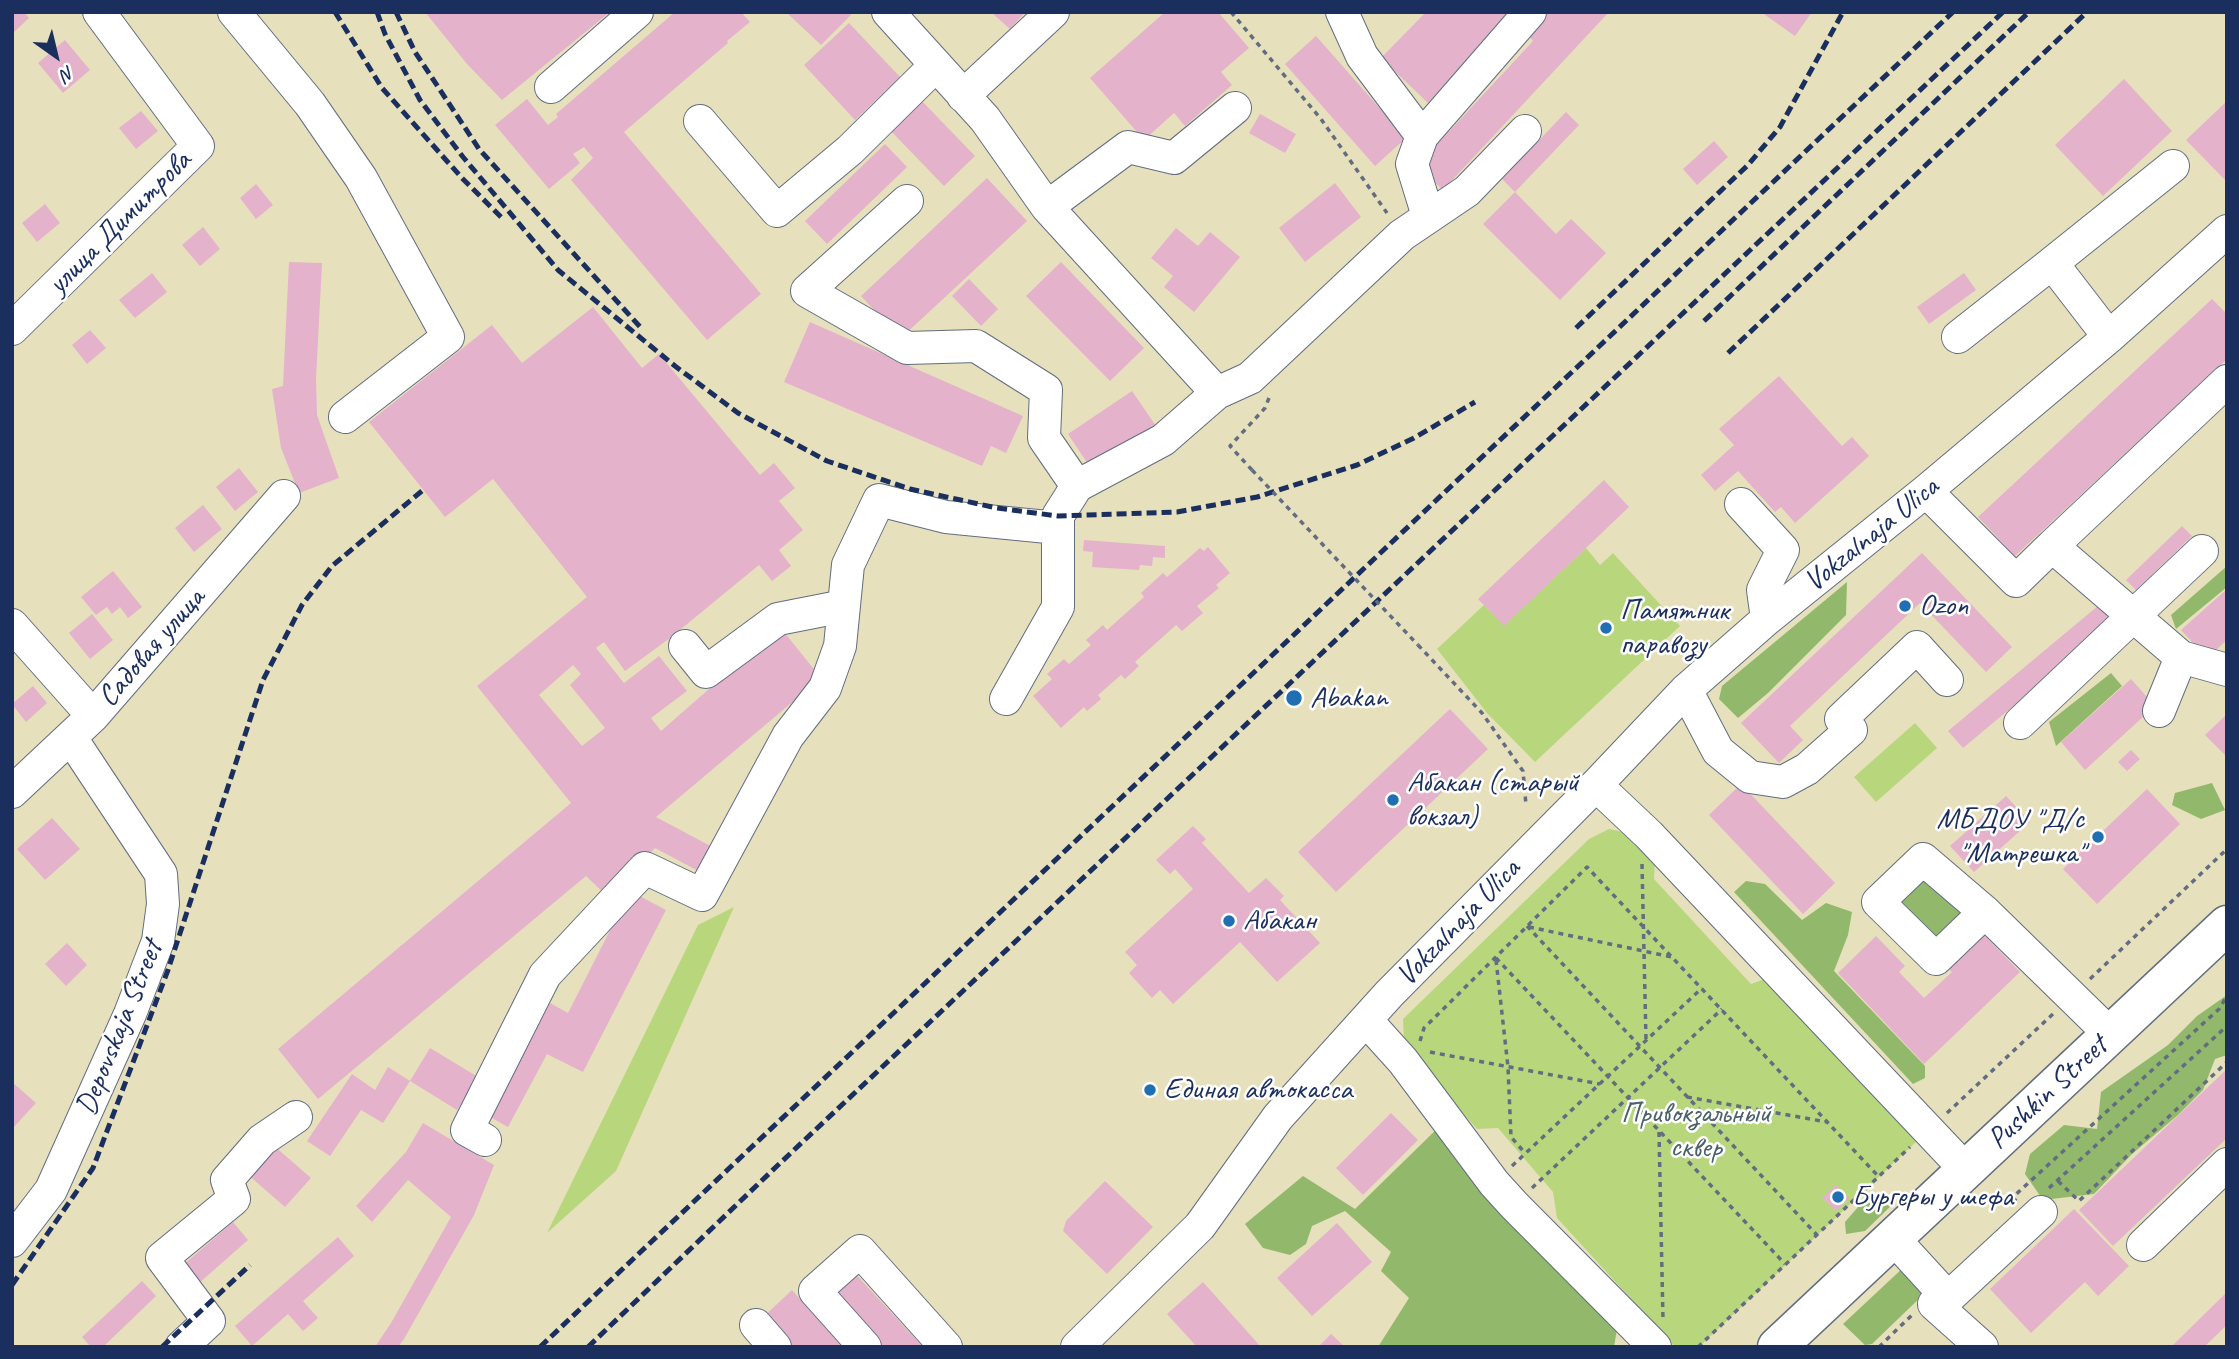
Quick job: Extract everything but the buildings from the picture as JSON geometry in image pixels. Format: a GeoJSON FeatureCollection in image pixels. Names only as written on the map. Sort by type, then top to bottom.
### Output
{"type":"FeatureCollection","features":[{"type":"Feature","properties":{"kind":"main road","name":"Pushkin Street"},"geometry":{"type":"LineString","coordinates":[[1777,1347],[2227,925]]}},
{"type":"Feature","properties":{"kind":"street","name":"улица Димитрова"},"geometry":{"type":"LineString","coordinates":[[12,330],[198,146],[99,12]]}},
{"type":"Feature","properties":{"kind":"street"},"geometry":{"type":"LineString","coordinates":[[234,12],[310,104],[361,178],[448,337],[345,417]]}},
{"type":"Feature","properties":{"kind":"street"},"geometry":{"type":"LineString","coordinates":[[551,87],[637,12]]}},
{"type":"Feature","properties":{"kind":"street"},"geometry":{"type":"LineString","coordinates":[[964,96],[1053,12]]}},
{"type":"Feature","properties":{"kind":"street"},"geometry":{"type":"LineString","coordinates":[[1342,12],[1362,56],[1422,136]]}},
{"type":"Feature","properties":{"kind":"street"},"geometry":{"type":"LineString","coordinates":[[1428,216],[1412,164],[1422,136],[1530,12]]}},
{"type":"Feature","properties":{"kind":"street"},"geometry":{"type":"LineString","coordinates":[[897,16],[936,65],[985,119],[1047,207],[1217,393]]}},
{"type":"Feature","properties":{"kind":"street"},"geometry":{"type":"LineString","coordinates":[[700,121],[777,211],[850,150],[936,65]]}},
{"type":"Feature","properties":{"kind":"street"},"geometry":{"type":"LineString","coordinates":[[1047,207],[1128,147],[1174,158],[1235,108]]}},
{"type":"Feature","properties":{"kind":"street"},"geometry":{"type":"LineString","coordinates":[[1006,699],[1058,607],[1058,516],[1077,486],[1163,440],[1217,393],[1250,378],[1402,235],[1467,191],[1525,131]]}},
{"type":"Feature","properties":{"kind":"street"},"geometry":{"type":"LineString","coordinates":[[1958,337],[2173,166]]}},
{"type":"Feature","properties":{"kind":"street"},"geometry":{"type":"LineString","coordinates":[[907,201],[807,291],[907,348],[976,346],[1046,390],[1044,438],[1077,486]]}},
{"type":"Feature","properties":{"kind":"street","name":"Vokzalnaja Ulica"},"geometry":{"type":"LineString","coordinates":[[1077,1347],[1199,1226],[1278,1117],[1366,1020],[1686,690],[1767,619],[1926,491],[2109,337],[2227,231]]}},
{"type":"Feature","properties":{"kind":"street"},"geometry":{"type":"LineString","coordinates":[[2052,262],[2109,337]]}},
{"type":"Feature","properties":{"kind":"street"},"geometry":{"type":"LineString","coordinates":[[1926,491],[2016,581],[2227,381]]}},
{"type":"Feature","properties":{"kind":"street","name":"Садовая улица"},"geometry":{"type":"LineString","coordinates":[[12,792],[93,716],[284,496]]}},
{"type":"Feature","properties":{"kind":"street"},"geometry":{"type":"LineString","coordinates":[[485,1140],[467,1130],[545,975],[645,868],[702,895],[788,736],[825,688],[840,646],[848,565],[879,500],[946,517],[1058,528]]}},
{"type":"Feature","properties":{"kind":"street"},"geometry":{"type":"LineString","coordinates":[[1741,504],[1783,550],[1763,590],[1767,619]]}},
{"type":"Feature","properties":{"kind":"street"},"geometry":{"type":"LineString","coordinates":[[2052,546],[2180,657],[2227,670]]}},
{"type":"Feature","properties":{"kind":"street"},"geometry":{"type":"LineString","coordinates":[[2021,723],[2202,551]]}},
{"type":"Feature","properties":{"kind":"street"},"geometry":{"type":"LineString","coordinates":[[685,646],[706,672],[778,619],[844,606]]}},
{"type":"Feature","properties":{"kind":"street"},"geometry":{"type":"LineString","coordinates":[[12,625],[93,716]]}},
{"type":"Feature","properties":{"kind":"street"},"geometry":{"type":"LineString","coordinates":[[1686,690],[1718,751],[1750,777],[1783,782],[1807,769],[1851,730],[1841,719],[1917,647],[1947,680]]}},
{"type":"Feature","properties":{"kind":"street"},"geometry":{"type":"LineString","coordinates":[[2159,711],[2180,657]]}},
{"type":"Feature","properties":{"kind":"street","name":"Depovskaja Street"},"geometry":{"type":"LineString","coordinates":[[12,1241],[51,1190],[119,1039],[158,941],[163,904],[161,874],[71,738]]}},
{"type":"Feature","properties":{"kind":"street"},"geometry":{"type":"LineString","coordinates":[[1596,785],[1649,835],[1966,1170]]}},
{"type":"Feature","properties":{"kind":"street"},"geometry":{"type":"LineString","coordinates":[[1985,912],[2110,1034]]}},
{"type":"Feature","properties":{"kind":"street"},"geometry":{"type":"LineString","coordinates":[[1366,1020],[1403,1061],[1504,1194],[1659,1338]]}},
{"type":"Feature","properties":{"kind":"street"},"geometry":{"type":"LineString","coordinates":[[181,1347],[209,1321],[162,1258],[234,1199],[227,1180],[262,1140],[296,1117]]}},
{"type":"Feature","properties":{"kind":"street"},"geometry":{"type":"LineString","coordinates":[[2143,1245],[2227,1164]]}},
{"type":"Feature","properties":{"kind":"street"},"geometry":{"type":"LineString","coordinates":[[1982,1347],[1934,1304],[2034,1203]]}},
{"type":"Feature","properties":{"kind":"street"},"geometry":{"type":"LineString","coordinates":[[1893,1238],[1944,1293]]}},
{"type":"Feature","properties":{"kind":"street"},"geometry":{"type":"LineString","coordinates":[[865,1347],[815,1291],[860,1251],[946,1347]]}},
{"type":"Feature","properties":{"kind":"path"},"geometry":{"type":"LineString","coordinates":[[1231,12],[1321,119],[1402,235]]}},
{"type":"Feature","properties":{"kind":"path"},"geometry":{"type":"LineString","coordinates":[[1265,408],[1230,446],[1474,704],[1523,771],[1526,805]]}},
{"type":"Feature","properties":{"kind":"path"},"geometry":{"type":"LineString","coordinates":[[1698,1347],[2227,849]]}},
{"type":"Feature","properties":{"kind":"path"},"geometry":{"type":"LineString","coordinates":[[1642,858],[1646,1040]]}},
{"type":"Feature","properties":{"kind":"path"},"geometry":{"type":"LineString","coordinates":[[1417,1050],[1424,1028],[1587,867],[1879,1177]]}},
{"type":"Feature","properties":{"kind":"path"},"geometry":{"type":"LineString","coordinates":[[1527,926],[1673,957]]}},
{"type":"Feature","properties":{"kind":"path"},"geometry":{"type":"LineString","coordinates":[[1527,926],[1817,1235]]}},
{"type":"Feature","properties":{"kind":"path"},"geometry":{"type":"LineString","coordinates":[[1496,958],[1508,1067],[1511,1137],[1525,1154]]}},
{"type":"Feature","properties":{"kind":"path"},"geometry":{"type":"LineString","coordinates":[[1496,958],[1785,1264]]}},
{"type":"Feature","properties":{"kind":"path"},"geometry":{"type":"LineString","coordinates":[[1504,1194],[1525,1154],[1702,988]]}},
{"type":"Feature","properties":{"kind":"path"},"geometry":{"type":"LineString","coordinates":[[2227,996],[2219,1009],[2013,1197],[2034,1203],[2227,1026]]}},
{"type":"Feature","properties":{"kind":"path"},"geometry":{"type":"LineString","coordinates":[[1504,1194],[1628,1098],[1721,1009]]}},
{"type":"Feature","properties":{"kind":"path"},"geometry":{"type":"LineString","coordinates":[[1430,1052],[1600,1084]]}},
{"type":"Feature","properties":{"kind":"path"},"geometry":{"type":"LineString","coordinates":[[2058,1180],[2079,1201],[2227,1062]]}},
{"type":"Feature","properties":{"kind":"path"},"geometry":{"type":"LineString","coordinates":[[1686,1096],[1829,1122]]}},
{"type":"Feature","properties":{"kind":"path"},"geometry":{"type":"LineString","coordinates":[[1659,1130],[1659,1338]]}},
{"type":"Feature","properties":{"kind":"path"},"geometry":{"type":"LineString","coordinates":[[1880,1347],[1944,1293]]}},
{"type":"Feature","properties":{"kind":"green space"},"geometry":{"type":"Polygon","coordinates":[[[1586,548],[1600,565],[1613,553],[1680,626],[1535,762],[1487,713],[1437,649],[1484,605],[1504,625],[1586,548]]]}},
{"type":"Feature","properties":{"kind":"green space"},"geometry":{"type":"Polygon","coordinates":[[[2227,566],[2227,587],[2176,629],[2171,615],[2227,566]]]}},
{"type":"Feature","properties":{"kind":"green space"},"geometry":{"type":"Polygon","coordinates":[[[1847,582],[1846,615],[1768,693],[1738,718],[1719,699],[1722,686],[1847,582]]]}},
{"type":"Feature","properties":{"kind":"green space"},"geometry":{"type":"Polygon","coordinates":[[[2111,673],[2122,686],[2056,746],[2049,722],[2111,673]]]}},
{"type":"Feature","properties":{"kind":"green space"},"geometry":{"type":"Polygon","coordinates":[[[1915,723],[1937,748],[1876,802],[1854,777],[1915,723]]]}},
{"type":"Feature","properties":{"kind":"green space"},"geometry":{"type":"Polygon","coordinates":[[[2212,783],[2225,810],[2201,819],[2172,805],[2175,793],[2212,783]]]}},
{"type":"Feature","properties":{"kind":"green space","name":"Привокзальный сквер"},"geometry":{"type":"Polygon","coordinates":[[[1609,829],[1628,833],[1655,861],[1654,879],[1751,984],[1765,979],[1918,1140],[1699,1347],[1675,1347],[1557,1218],[1553,1192],[1498,1128],[1477,1129],[1420,1065],[1404,1040],[1403,1019],[1589,839],[1609,829]]]}},
{"type":"Feature","properties":{"kind":"green space"},"geometry":{"type":"Polygon","coordinates":[[[1916,876],[1935,879],[1973,918],[1935,955],[1884,905],[1916,876]]]}},
{"type":"Feature","properties":{"kind":"green space"},"geometry":{"type":"Polygon","coordinates":[[[1746,881],[1765,884],[1802,920],[1826,903],[1852,912],[1848,935],[1834,971],[1925,1066],[1925,1078],[1913,1084],[1734,892],[1746,881]]]}},
{"type":"Feature","properties":{"kind":"green space"},"geometry":{"type":"Polygon","coordinates":[[[734,907],[616,1171],[547,1233],[698,925],[734,907]]]}},
{"type":"Feature","properties":{"kind":"green space"},"geometry":{"type":"Polygon","coordinates":[[[2227,995],[2227,1055],[2215,1059],[2203,1090],[2132,1154],[2094,1194],[2043,1200],[2025,1174],[2030,1154],[2064,1125],[2097,1129],[2101,1092],[2168,1045],[2197,1016],[2227,995]]]}},
{"type":"Feature","properties":{"kind":"green space"},"geometry":{"type":"Polygon","coordinates":[[[1443,1123],[1619,1317],[1614,1347],[1378,1347],[1409,1298],[1381,1271],[1391,1252],[1345,1211],[1312,1226],[1306,1244],[1290,1255],[1263,1248],[1245,1224],[1303,1176],[1355,1209],[1443,1123]]]}},
{"type":"Feature","properties":{"kind":"green space"},"geometry":{"type":"Polygon","coordinates":[[[1876,1196],[1893,1204],[1865,1231],[1846,1234],[1845,1222],[1858,1207],[1876,1196]]]}},
{"type":"Feature","properties":{"kind":"green space"},"geometry":{"type":"Polygon","coordinates":[[[1905,1266],[1924,1294],[1872,1344],[1865,1345],[1843,1324],[1905,1266]]]}},
{"type":"Feature","properties":{"kind":"railway"},"geometry":{"type":"LineString","coordinates":[[335,12],[382,88],[462,178],[502,218]]}},
{"type":"Feature","properties":{"kind":"railway"},"geometry":{"type":"LineString","coordinates":[[377,12],[385,34],[420,100],[463,157],[558,270],[675,366],[738,413],[827,461],[910,489],[997,508],[1058,516],[1177,512],[1257,497],[1357,465],[1414,438],[1475,402]]}},
{"type":"Feature","properties":{"kind":"railway"},"geometry":{"type":"LineString","coordinates":[[396,12],[415,52],[479,149],[642,329]]}},
{"type":"Feature","properties":{"kind":"railway"},"geometry":{"type":"LineString","coordinates":[[1576,328],[1748,165],[1780,127],[1843,12]]}},
{"type":"Feature","properties":{"kind":"railway"},"geometry":{"type":"LineString","coordinates":[[540,1347],[1953,12]]}},
{"type":"Feature","properties":{"kind":"railway"},"geometry":{"type":"LineString","coordinates":[[588,1347],[2003,12]]}},
{"type":"Feature","properties":{"kind":"railway"},"geometry":{"type":"LineString","coordinates":[[1704,321],[2029,12]]}},
{"type":"Feature","properties":{"kind":"railway"},"geometry":{"type":"LineString","coordinates":[[1728,353],[2087,12]]}},
{"type":"Feature","properties":{"kind":"railway"},"geometry":{"type":"LineString","coordinates":[[12,1285],[93,1168],[168,970],[263,680],[302,605],[332,566],[423,490]]}},
{"type":"Feature","properties":{"kind":"railway"},"geometry":{"type":"LineString","coordinates":[[162,1347],[250,1265]]}},
{"type":"Feature","properties":{"kind":"place","name":"Ozon"},"geometry":{"type":"Point","coordinates":[1905,606]}},
{"type":"Feature","properties":{"kind":"place","name":"Памятник паравозу"},"geometry":{"type":"Point","coordinates":[1606,628]}},
{"type":"Feature","properties":{"kind":"place","name":"Abakan"},"geometry":{"type":"Point","coordinates":[1294,698]}},
{"type":"Feature","properties":{"kind":"place","name":"Абакан (старый вокзал)"},"geometry":{"type":"Point","coordinates":[1393,800]}},
{"type":"Feature","properties":{"kind":"place","name":"МБДОУ \"Д/с \"Матрешка\""},"geometry":{"type":"Point","coordinates":[2098,837]}},
{"type":"Feature","properties":{"kind":"place","name":"Абакан"},"geometry":{"type":"Point","coordinates":[1229,921]}},
{"type":"Feature","properties":{"kind":"place","name":"Единая автокасса"},"geometry":{"type":"Point","coordinates":[1150,1090]}},
{"type":"Feature","properties":{"kind":"place","name":"Бургеры у шефа"},"geometry":{"type":"Point","coordinates":[1838,1197]}}]}
